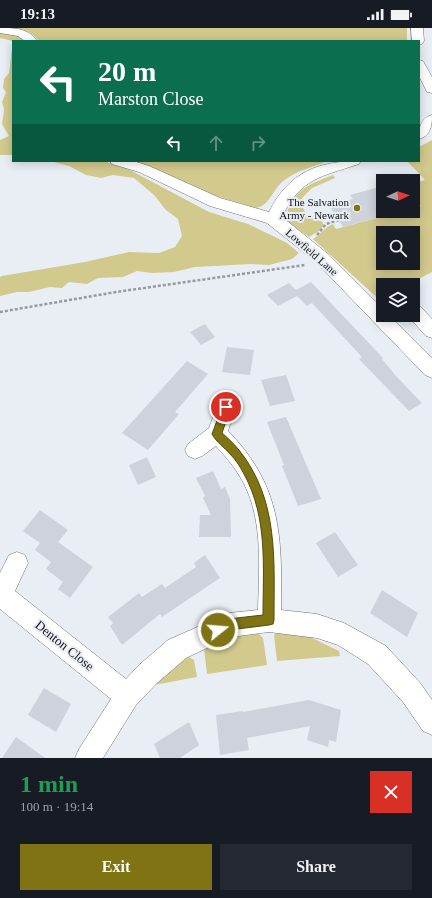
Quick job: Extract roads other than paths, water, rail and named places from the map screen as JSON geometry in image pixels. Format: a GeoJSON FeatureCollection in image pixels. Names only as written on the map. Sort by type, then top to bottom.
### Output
{"type":"FeatureCollection","features":[{"type":"Feature","properties":{"kind":"street"},"geometry":{"type":"LineString","coordinates":[[417,28],[418,40]]}},
{"type":"Feature","properties":{"kind":"street"},"geometry":{"type":"LineString","coordinates":[[0,29],[25,34],[29,40]]}},
{"type":"Feature","properties":{"kind":"street"},"geometry":{"type":"LineString","coordinates":[[420,66],[432,89]]}},
{"type":"Feature","properties":{"kind":"street"},"geometry":{"type":"LineString","coordinates":[[420,134],[432,119]]}},
{"type":"Feature","properties":{"kind":"street","name":"Lowfield Lane"},"geometry":{"type":"LineString","coordinates":[[120,162],[144,169],[216,202],[273,219],[305,243],[327,263],[432,370]]}},
{"type":"Feature","properties":{"kind":"street"},"geometry":{"type":"LineString","coordinates":[[273,219],[290,190],[300,182],[316,174],[351,162]]}},
{"type":"Feature","properties":{"kind":"street"},"geometry":{"type":"LineString","coordinates":[[420,318],[432,331]]}},
{"type":"Feature","properties":{"kind":"street"},"geometry":{"type":"LineString","coordinates":[[195,450],[217,434],[226,407]]}},
{"type":"Feature","properties":{"kind":"street"},"geometry":{"type":"LineString","coordinates":[[217,434],[236,453],[247,470],[256,488],[266,517],[269,545],[269,620]]}},
{"type":"Feature","properties":{"kind":"street","name":"Denton Close"},"geometry":{"type":"LineString","coordinates":[[18,563],[1,596],[126,696]]}},
{"type":"Feature","properties":{"kind":"street"},"geometry":{"type":"LineString","coordinates":[[88,758],[126,696],[148,674],[177,649],[228,625],[269,620],[317,626],[344,635],[377,655],[412,693],[432,722]]}},
{"type":"Feature","properties":{"kind":"place","name":"The Salvation Army - Newark"},"geometry":{"type":"Point","coordinates":[357,208]}}]}
